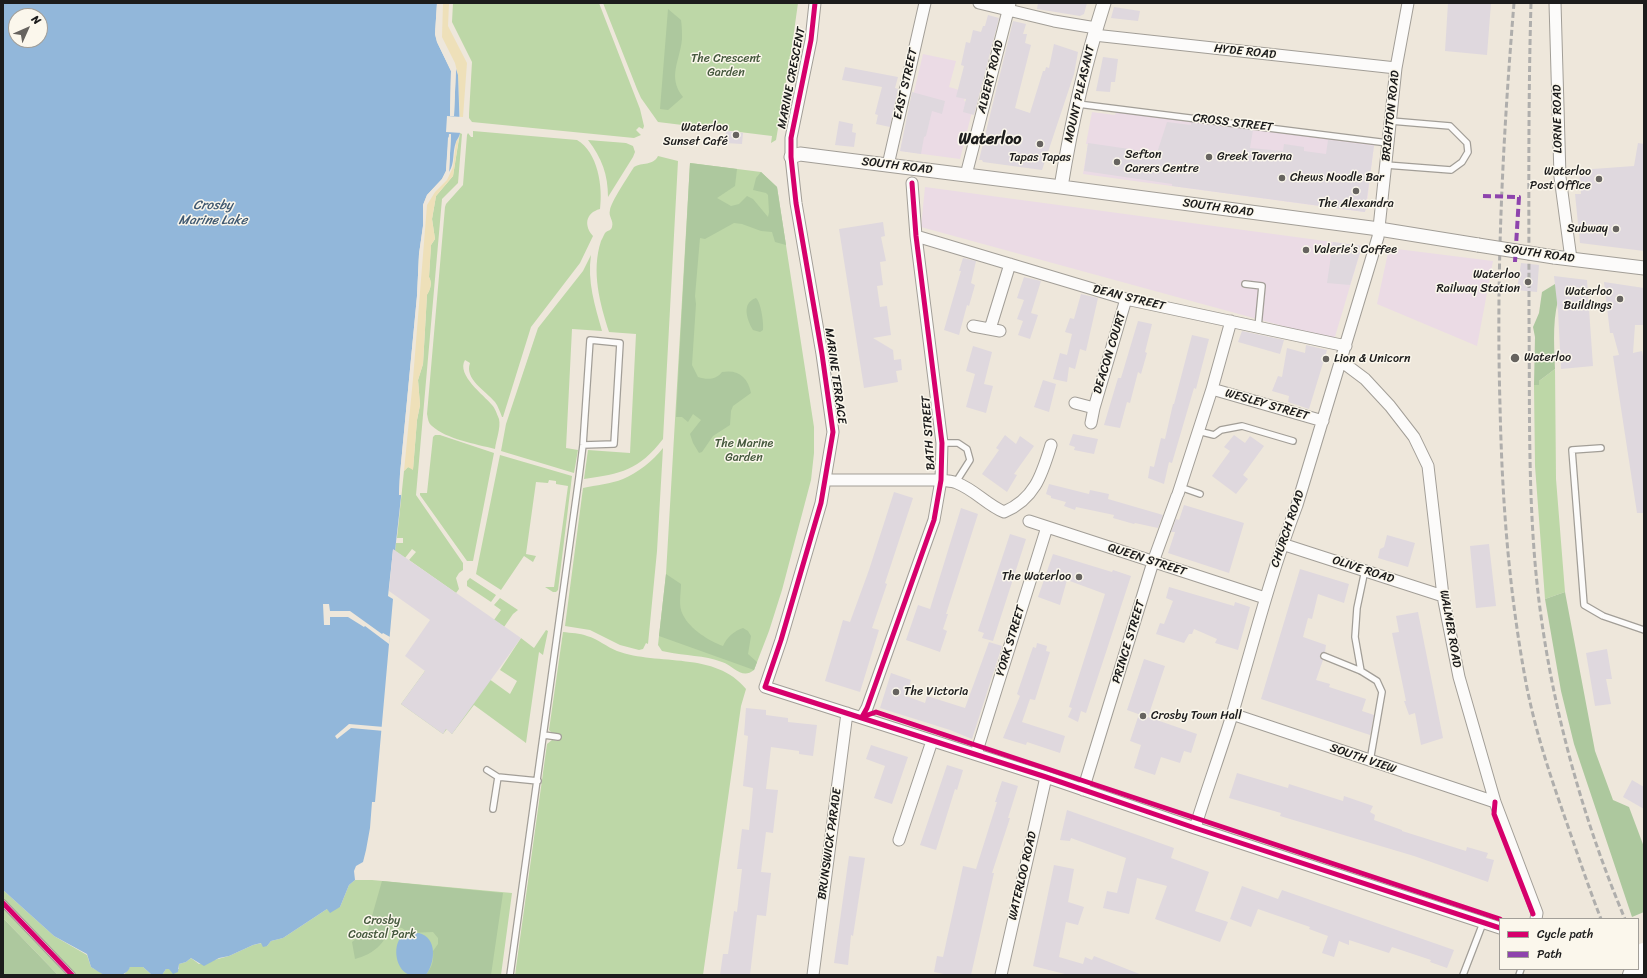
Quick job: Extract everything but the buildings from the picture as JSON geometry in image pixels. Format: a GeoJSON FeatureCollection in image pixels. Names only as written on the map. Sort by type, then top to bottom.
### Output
{"type":"FeatureCollection","features":[{"type":"Feature","properties":{"kind":"street","name":"MARINE CRESCENT"},"geometry":{"type":"LineString","coordinates":[[792,157],[793,127],[811,40],[815,3]]}},
{"type":"Feature","properties":{"kind":"street","name":"EAST STREET"},"geometry":{"type":"LineString","coordinates":[[888,165],[925,3]]}},
{"type":"Feature","properties":{"kind":"street","name":"HYDE ROAD"},"geometry":{"type":"LineString","coordinates":[[979,3],[1009,7],[1054,21],[1095,31],[1396,68]]}},
{"type":"Feature","properties":{"kind":"street","name":"MOUNT PLEASANT"},"geometry":{"type":"LineString","coordinates":[[1061,187],[1095,31],[1104,3]]}},
{"type":"Feature","properties":{"kind":"street","name":"BRIGHTON ROAD"},"geometry":{"type":"LineString","coordinates":[[1379,229],[1396,68],[1408,3]]}},
{"type":"Feature","properties":{"kind":"street","name":"LORNE ROAD"},"geometry":{"type":"LineString","coordinates":[[1555,3],[1560,177],[1570,259]]}},
{"type":"Feature","properties":{"kind":"street","name":"ALBERT ROAD"},"geometry":{"type":"LineString","coordinates":[[966,175],[1009,7]]}},
{"type":"Feature","properties":{"kind":"street","name":"SOUTH ROAD"},"geometry":{"type":"LineString","coordinates":[[792,157],[800,154],[1061,187],[1379,229],[1554,257],[1644,268]]}},
{"type":"Feature","properties":{"kind":"street","name":"MARINE TERRACE"},"geometry":{"type":"LineString","coordinates":[[792,157],[796,203],[822,354],[833,432],[821,503],[781,640],[765,687],[847,714]]}},
{"type":"Feature","properties":{"kind":"street","name":"BATH STREET"},"geometry":{"type":"LineString","coordinates":[[862,717],[867,708],[934,520],[942,480],[942,443],[916,236],[912,183]]}},
{"type":"Feature","properties":{"kind":"street","name":"CHURCH ROAD"},"geometry":{"type":"LineString","coordinates":[[1195,828],[1232,714],[1265,598],[1282,544],[1297,505],[1323,421],[1366,280],[1379,229]]}},
{"type":"Feature","properties":{"kind":"street","name":"DEAN STREET"},"geometry":{"type":"LineString","coordinates":[[916,236],[1126,299],[1346,346]]}},
{"type":"Feature","properties":{"kind":"street"},"geometry":{"type":"LineString","coordinates":[[973,326],[995,330],[1010,264]]}},
{"type":"Feature","properties":{"kind":"street","name":"DEACON COURT"},"geometry":{"type":"LineString","coordinates":[[1091,423],[1126,299]]}},
{"type":"Feature","properties":{"kind":"street","name":"WESLEY STREET"},"geometry":{"type":"LineString","coordinates":[[1178,492],[1212,389],[1231,321]]}},
{"type":"Feature","properties":{"kind":"street","name":"WALMER ROAD"},"geometry":{"type":"LineString","coordinates":[[1341,361],[1365,379],[1390,406],[1414,438],[1428,466],[1443,596],[1459,677],[1495,802],[1537,913],[1536,918]]}},
{"type":"Feature","properties":{"kind":"street","name":"WESLEY STREET"},"geometry":{"type":"LineString","coordinates":[[1212,389],[1323,421]]}},
{"type":"Feature","properties":{"kind":"street","name":"DEACON COURT"},"geometry":{"type":"LineString","coordinates":[[1075,404],[1094,408]]}},
{"type":"Feature","properties":{"kind":"street"},"geometry":{"type":"LineString","coordinates":[[825,480],[942,480],[956,482],[969,489],[993,508],[1004,512],[1016,506],[1028,496],[1041,477],[1051,445]]}},
{"type":"Feature","properties":{"kind":"street","name":"PRINCE STREET"},"geometry":{"type":"LineString","coordinates":[[1083,790],[1153,562],[1178,492]]}},
{"type":"Feature","properties":{"kind":"street","name":"QUEEN STREET"},"geometry":{"type":"LineString","coordinates":[[1029,521],[1265,598]]}},
{"type":"Feature","properties":{"kind":"street","name":"YORK STREET"},"geometry":{"type":"LineString","coordinates":[[976,754],[1047,527]]}},
{"type":"Feature","properties":{"kind":"street","name":"OLIVE ROAD"},"geometry":{"type":"LineString","coordinates":[[1282,544],[1443,596]]}},
{"type":"Feature","properties":{"kind":"street"},"geometry":{"type":"LineString","coordinates":[[847,714],[862,717],[932,741],[976,754],[1499,928]]}},
{"type":"Feature","properties":{"kind":"street","name":"BRUNSWICK PARADE"},"geometry":{"type":"LineString","coordinates":[[813,975],[847,714]]}},
{"type":"Feature","properties":{"kind":"street","name":"SOUTH VIEW"},"geometry":{"type":"LineString","coordinates":[[1232,714],[1495,802]]}},
{"type":"Feature","properties":{"kind":"street"},"geometry":{"type":"LineString","coordinates":[[899,840],[932,741]]}},
{"type":"Feature","properties":{"kind":"street","name":"WATERLOO ROAD"},"geometry":{"type":"LineString","coordinates":[[1001,975],[1046,777]]}},
{"type":"Feature","properties":{"kind":"lane","name":"CROSS STREET"},"geometry":{"type":"LineString","coordinates":[[1078,104],[1388,143]]}},
{"type":"Feature","properties":{"kind":"lane"},"geometry":{"type":"LineString","coordinates":[[1386,165],[1451,170],[1462,162],[1468,152],[1467,143],[1450,126],[1390,121]]}},
{"type":"Feature","properties":{"kind":"lane"},"geometry":{"type":"LineString","coordinates":[[1245,284],[1262,286],[1258,327]]}},
{"type":"Feature","properties":{"kind":"lane"},"geometry":{"type":"LineString","coordinates":[[510,975],[583,445],[590,340],[620,343],[614,444],[583,445]]}},
{"type":"Feature","properties":{"kind":"lane"},"geometry":{"type":"LineString","coordinates":[[1198,431],[1214,435],[1221,430],[1242,426],[1293,441]]}},
{"type":"Feature","properties":{"kind":"lane"},"geometry":{"type":"LineString","coordinates":[[942,443],[958,443],[967,449],[970,460],[956,482]]}},
{"type":"Feature","properties":{"kind":"lane"},"geometry":{"type":"LineString","coordinates":[[1601,448],[1572,450],[1584,605],[1603,616],[1644,630]]}},
{"type":"Feature","properties":{"kind":"lane"},"geometry":{"type":"LineString","coordinates":[[1178,492],[1200,494]]}},
{"type":"Feature","properties":{"kind":"lane"},"geometry":{"type":"LineString","coordinates":[[1360,671],[1355,637],[1357,608],[1365,570]]}},
{"type":"Feature","properties":{"kind":"lane"},"geometry":{"type":"LineString","coordinates":[[1324,656],[1360,671],[1377,681],[1382,692],[1370,761]]}},
{"type":"Feature","properties":{"kind":"lane"},"geometry":{"type":"LineString","coordinates":[[544,735],[558,737]]}},
{"type":"Feature","properties":{"kind":"lane"},"geometry":{"type":"LineString","coordinates":[[487,770],[498,777],[538,780]]}},
{"type":"Feature","properties":{"kind":"lane"},"geometry":{"type":"LineString","coordinates":[[493,809],[498,777]]}},
{"type":"Feature","properties":{"kind":"lane"},"geometry":{"type":"LineString","coordinates":[[3,903],[72,975]]}},
{"type":"Feature","properties":{"kind":"lane"},"geometry":{"type":"LineString","coordinates":[[1463,975],[1483,923]]}},
{"type":"Feature","properties":{"kind":"shaded area"},"geometry":{"type":"Polygon","coordinates":[[[923,54],[956,61],[949,87],[966,92],[964,101],[974,104],[960,159],[900,151],[923,54]]]}},
{"type":"Feature","properties":{"kind":"shaded area"},"geometry":{"type":"Polygon","coordinates":[[[1092,112],[1115,115],[1116,112],[1374,145],[1366,210],[1364,212],[1083,174],[1088,144],[1086,144],[1092,112]]]}},
{"type":"Feature","properties":{"kind":"shaded area"},"geometry":{"type":"Polygon","coordinates":[[[925,187],[1362,246],[1334,340],[921,227],[925,187]]]}},
{"type":"Feature","properties":{"kind":"shaded area"},"geometry":{"type":"Polygon","coordinates":[[[1389,248],[1493,261],[1477,346],[1377,304],[1389,248]]]}},
{"type":"Feature","properties":{"kind":"green space"},"geometry":{"type":"Polygon","coordinates":[[[453,3],[599,3],[640,109],[644,126],[643,129],[639,127],[636,130],[641,135],[634,138],[472,122],[469,118],[469,114],[472,62],[452,22],[453,3]]]}},
{"type":"Feature","properties":{"kind":"green space","name":"The Crescent Garden"},"geometry":{"type":"Polygon","coordinates":[[[603,3],[798,3],[776,140],[771,143],[772,136],[658,122],[641,98],[603,3]]]}},
{"type":"Feature","properties":{"kind":"green space"},"geometry":{"type":"Polygon","coordinates":[[[668,9],[681,20],[682,39],[675,76],[678,90],[683,97],[668,110],[660,109],[668,9]]]}},
{"type":"Feature","properties":{"kind":"green space"},"geometry":{"type":"Polygon","coordinates":[[[473,131],[577,140],[590,153],[594,161],[598,171],[601,191],[600,209],[591,214],[587,224],[593,236],[580,263],[531,327],[503,417],[495,402],[473,379],[469,369],[470,363],[465,360],[463,366],[467,378],[493,406],[499,419],[499,430],[495,449],[453,438],[438,431],[431,425],[427,414],[445,207],[463,185],[467,135],[468,133],[471,137],[473,137],[473,131]]]}},
{"type":"Feature","properties":{"kind":"green space"},"geometry":{"type":"Polygon","coordinates":[[[460,133],[462,134],[458,183],[442,199],[416,495],[463,563],[463,570],[456,578],[459,589],[456,593],[409,560],[416,552],[412,549],[405,558],[395,551],[396,543],[403,543],[403,538],[397,538],[404,471],[408,467],[413,469],[417,420],[420,405],[418,380],[423,364],[427,294],[431,286],[429,277],[431,245],[435,239],[432,219],[436,196],[453,176],[460,133]]]}},
{"type":"Feature","properties":{"kind":"green space"},"geometry":{"type":"Polygon","coordinates":[[[588,140],[626,143],[633,146],[635,152],[633,157],[608,197],[607,181],[603,167],[597,153],[588,140]]]}},
{"type":"Feature","properties":{"kind":"green space"},"geometry":{"type":"Polygon","coordinates":[[[658,156],[678,161],[663,439],[646,458],[628,469],[609,475],[584,479],[588,450],[630,453],[636,334],[609,332],[598,287],[598,253],[605,233],[612,228],[610,215],[611,206],[634,167],[650,163],[658,156]]]}},
{"type":"Feature","properties":{"kind":"green space","name":"The Marine Garden"},"geometry":{"type":"Polygon","coordinates":[[[690,163],[761,172],[777,187],[814,427],[814,453],[811,480],[782,590],[769,631],[754,670],[746,674],[715,660],[662,651],[658,645],[666,574],[690,163]]]}},
{"type":"Feature","properties":{"kind":"green space"},"geometry":{"type":"Polygon","coordinates":[[[690,163],[737,169],[735,186],[717,198],[731,206],[739,204],[747,196],[753,199],[768,217],[768,195],[766,193],[753,190],[756,178],[761,172],[777,187],[786,245],[775,242],[772,232],[761,231],[742,224],[734,223],[705,239],[700,238],[695,296],[696,304],[692,365],[698,377],[705,379],[717,377],[722,372],[728,371],[737,373],[745,379],[750,387],[751,393],[733,406],[730,425],[713,436],[702,452],[699,453],[690,434],[701,420],[693,414],[688,422],[682,417],[676,417],[690,163]]]}},
{"type":"Feature","properties":{"kind":"green space"},"geometry":{"type":"Polygon","coordinates":[[[591,255],[591,284],[594,303],[602,331],[572,329],[566,448],[578,450],[574,473],[501,451],[506,424],[538,328],[583,271],[591,255]]]}},
{"type":"Feature","properties":{"kind":"green space"},"geometry":{"type":"Polygon","coordinates":[[[1555,284],[1561,290],[1555,319],[1555,369],[1539,381],[1539,385],[1534,385],[1535,337],[1533,327],[1539,313],[1542,292],[1555,284]]]}},
{"type":"Feature","properties":{"kind":"green space"},"geometry":{"type":"Polygon","coordinates":[[[756,298],[761,308],[763,318],[763,330],[760,332],[753,330],[747,317],[748,304],[751,300],[756,298]]]}},
{"type":"Feature","properties":{"kind":"green space"},"geometry":{"type":"Polygon","coordinates":[[[1555,369],[1556,479],[1565,592],[1545,599],[1535,466],[1534,385],[1539,385],[1539,381],[1555,369]]]}},
{"type":"Feature","properties":{"kind":"green space"},"geometry":{"type":"Polygon","coordinates":[[[435,435],[440,435],[494,453],[473,561],[467,561],[420,495],[420,493],[427,493],[433,437],[435,435]]]}},
{"type":"Feature","properties":{"kind":"green space"},"geometry":{"type":"Polygon","coordinates":[[[663,448],[657,551],[648,644],[646,643],[643,649],[639,650],[620,645],[590,630],[565,626],[583,488],[623,479],[650,462],[663,448]]]}},
{"type":"Feature","properties":{"kind":"green space"},"geometry":{"type":"Polygon","coordinates":[[[500,455],[572,476],[558,590],[556,592],[553,592],[545,587],[554,587],[568,486],[556,484],[556,481],[549,480],[548,483],[536,482],[526,554],[536,556],[533,562],[524,556],[501,590],[476,574],[500,455]]]}},
{"type":"Feature","properties":{"kind":"green space"},"geometry":{"type":"Polygon","coordinates":[[[666,574],[681,584],[681,611],[690,625],[700,634],[723,646],[729,637],[737,631],[743,628],[748,631],[751,636],[748,654],[757,662],[754,670],[659,636],[666,574]]]}},
{"type":"Feature","properties":{"kind":"green space"},"geometry":{"type":"Polygon","coordinates":[[[470,578],[496,595],[491,602],[467,586],[467,581],[470,578]]]}},
{"type":"Feature","properties":{"kind":"green space"},"geometry":{"type":"Polygon","coordinates":[[[1565,592],[1595,751],[1613,800],[1629,807],[1644,847],[1644,912],[1632,917],[1574,744],[1561,691],[1545,599],[1565,592]]]}},
{"type":"Feature","properties":{"kind":"green space"},"geometry":{"type":"Polygon","coordinates":[[[500,598],[518,610],[513,614],[504,627],[494,620],[501,610],[494,605],[500,598]]]}},
{"type":"Feature","properties":{"kind":"green space"},"geometry":{"type":"Polygon","coordinates":[[[546,630],[548,631],[543,655],[539,652],[526,743],[474,705],[452,734],[447,729],[443,734],[401,704],[425,671],[485,676],[510,694],[517,681],[500,670],[521,638],[534,648],[546,630]]]}},
{"type":"Feature","properties":{"kind":"green space"},"geometry":{"type":"Polygon","coordinates":[[[563,632],[584,635],[617,651],[633,655],[703,664],[719,669],[734,677],[746,689],[741,706],[703,975],[515,975],[547,744],[552,740],[558,741],[559,735],[553,734],[549,730],[563,632]]]}},
{"type":"Feature","properties":{"kind":"green space","name":"Crosby Coastal Park"},"geometry":{"type":"Polygon","coordinates":[[[355,880],[372,880],[512,893],[501,975],[162,975],[166,969],[179,969],[179,964],[186,962],[191,958],[199,964],[229,956],[253,945],[262,943],[267,946],[271,941],[283,938],[327,909],[340,907],[349,885],[355,880]]]}},
{"type":"Feature","properties":{"kind":"green space"},"geometry":{"type":"Polygon","coordinates":[[[382,881],[503,893],[491,975],[426,975],[432,964],[433,951],[438,944],[438,938],[433,932],[409,933],[402,928],[394,927],[378,948],[355,959],[352,942],[368,930],[382,881]]]}},
{"type":"Feature","properties":{"kind":"green space"},"geometry":{"type":"Polygon","coordinates":[[[3,890],[54,936],[87,955],[91,967],[105,975],[75,975],[3,899],[3,890]]]}},
{"type":"Feature","properties":{"kind":"green space"},"geometry":{"type":"Polygon","coordinates":[[[3,908],[67,975],[58,975],[3,918],[3,908]]]}},
{"type":"Feature","properties":{"kind":"green space"},"geometry":{"type":"Polygon","coordinates":[[[3,918],[58,975],[3,975],[3,918]]]}},
{"type":"Feature","properties":{"kind":"green space"},"geometry":{"type":"Polygon","coordinates":[[[130,967],[143,967],[152,975],[124,975],[130,967]]]}},
{"type":"Feature","properties":{"kind":"sand"},"geometry":{"type":"Polygon","coordinates":[[[443,3],[449,3],[448,26],[467,63],[463,117],[460,117],[458,75],[455,63],[442,37],[443,3]]]}},
{"type":"Feature","properties":{"kind":"sand"},"geometry":{"type":"Polygon","coordinates":[[[459,137],[453,176],[436,196],[432,219],[435,239],[431,245],[429,277],[431,286],[427,295],[423,364],[418,380],[420,405],[417,420],[413,470],[408,467],[404,471],[427,205],[435,192],[447,180],[453,167],[456,142],[459,137]]]}},
{"type":"Feature","properties":{"kind":"water","name":"Crosby Marine Lake"},"geometry":{"type":"Polygon","coordinates":[[[3,3],[437,3],[435,34],[437,42],[451,71],[450,115],[454,115],[456,69],[458,75],[460,133],[455,146],[451,169],[449,172],[451,134],[448,138],[446,171],[442,179],[427,195],[423,205],[423,226],[419,254],[417,296],[400,474],[399,495],[401,495],[401,497],[388,596],[393,599],[375,802],[372,802],[370,828],[363,862],[356,866],[354,871],[355,880],[349,885],[340,907],[330,913],[327,909],[283,938],[271,941],[267,946],[263,947],[261,943],[253,945],[229,956],[219,958],[204,966],[191,958],[186,962],[179,964],[178,972],[173,974],[169,969],[166,969],[162,975],[152,975],[143,967],[130,967],[123,974],[116,976],[105,975],[91,967],[87,954],[54,936],[3,890],[3,3]]]}},
{"type":"Feature","properties":{"kind":"water"},"geometry":{"type":"Polygon","coordinates":[[[409,933],[419,933],[425,936],[432,945],[433,958],[426,975],[410,975],[406,973],[399,965],[396,955],[397,944],[403,936],[409,933]]]}},
{"type":"Feature","properties":{"kind":"pier"},"geometry":{"type":"Polygon","coordinates":[[[437,3],[439,3],[438,41],[453,70],[453,100],[454,69],[456,67],[454,116],[450,116],[451,71],[437,42],[435,34],[437,3]]]}},
{"type":"Feature","properties":{"kind":"pier"},"geometry":{"type":"Polygon","coordinates":[[[447,116],[462,117],[462,133],[446,132],[447,116]]]}},
{"type":"Feature","properties":{"kind":"pier"},"geometry":{"type":"Polygon","coordinates":[[[449,134],[451,134],[449,174],[447,173],[443,180],[428,196],[425,205],[425,226],[421,254],[419,296],[401,495],[399,495],[417,296],[419,254],[423,226],[423,205],[427,195],[442,179],[446,171],[449,134]]]}},
{"type":"Feature","properties":{"kind":"pier"},"geometry":{"type":"Polygon","coordinates":[[[323,604],[329,604],[330,611],[350,611],[382,634],[383,633],[390,637],[389,644],[365,626],[364,627],[348,617],[330,617],[330,625],[324,625],[323,604]]]}},
{"type":"Feature","properties":{"kind":"pier"},"geometry":{"type":"Polygon","coordinates":[[[349,724],[384,727],[384,731],[351,728],[337,739],[335,736],[349,724]]]}},
{"type":"Feature","properties":{"kind":"railway"},"geometry":{"type":"LineString","coordinates":[[1514,3],[1501,204],[1499,304],[1501,441],[1511,582],[1515,617],[1527,688],[1535,721],[1554,786],[1601,918]]}},
{"type":"Feature","properties":{"kind":"railway"},"geometry":{"type":"LineString","coordinates":[[1531,3],[1529,81],[1530,470],[1537,585],[1548,660],[1564,736],[1585,811],[1625,918]]}},
{"type":"Feature","properties":{"kind":"marked path"},"geometry":{"type":"LineString","coordinates":[[1483,196],[1519,197],[1515,262]]}},
{"type":"Feature","properties":{"kind":"cycle path"},"geometry":{"type":"LineString","coordinates":[[815,3],[811,40],[791,138],[791,157],[796,203],[822,354],[833,432],[821,503],[781,640],[765,687],[1046,777],[1195,828],[1499,928]]}},
{"type":"Feature","properties":{"kind":"cycle path"},"geometry":{"type":"LineString","coordinates":[[862,717],[867,708],[934,520],[941,480],[942,443],[916,236],[912,183]]}},
{"type":"Feature","properties":{"kind":"cycle path"},"geometry":{"type":"LineString","coordinates":[[862,717],[876,712],[1499,919]]}},
{"type":"Feature","properties":{"kind":"cycle path"},"geometry":{"type":"LineString","coordinates":[[1495,802],[1494,814],[1533,914]]}},
{"type":"Feature","properties":{"kind":"cycle path"},"geometry":{"type":"LineString","coordinates":[[3,903],[72,975]]}},
{"type":"Feature","properties":{"kind":"place","name":"Waterloo Sunset Café"},"geometry":{"type":"Point","coordinates":[736,135]}},
{"type":"Feature","properties":{"kind":"place","name":"Tapas Tapas"},"geometry":{"type":"Point","coordinates":[1040,144]}},
{"type":"Feature","properties":{"kind":"place","name":"Greek Taverna"},"geometry":{"type":"Point","coordinates":[1209,157]}},
{"type":"Feature","properties":{"kind":"place","name":"Sefton Carers Centre"},"geometry":{"type":"Point","coordinates":[1117,162]}},
{"type":"Feature","properties":{"kind":"place","name":"Chews Noodle Bar"},"geometry":{"type":"Point","coordinates":[1282,178]}},
{"type":"Feature","properties":{"kind":"place","name":"Waterloo Post Office"},"geometry":{"type":"Point","coordinates":[1599,179]}},
{"type":"Feature","properties":{"kind":"place","name":"The Alexandra"},"geometry":{"type":"Point","coordinates":[1356,191]}},
{"type":"Feature","properties":{"kind":"place","name":"Subway"},"geometry":{"type":"Point","coordinates":[1616,229]}},
{"type":"Feature","properties":{"kind":"place","name":"Valerie’s Coffee"},"geometry":{"type":"Point","coordinates":[1306,250]}},
{"type":"Feature","properties":{"kind":"place","name":"Waterloo Railway Station"},"geometry":{"type":"Point","coordinates":[1528,282]}},
{"type":"Feature","properties":{"kind":"place","name":"Waterloo Buildings"},"geometry":{"type":"Point","coordinates":[1620,299]}},
{"type":"Feature","properties":{"kind":"place","name":"Waterloo"},"geometry":{"type":"Point","coordinates":[1515,358]}},
{"type":"Feature","properties":{"kind":"place","name":"Lion & Unicorn"},"geometry":{"type":"Point","coordinates":[1326,359]}},
{"type":"Feature","properties":{"kind":"place","name":"The Waterloo"},"geometry":{"type":"Point","coordinates":[1079,577]}},
{"type":"Feature","properties":{"kind":"place","name":"The Victoria"},"geometry":{"type":"Point","coordinates":[896,692]}},
{"type":"Feature","properties":{"kind":"place","name":"Crosby Town Hall"},"geometry":{"type":"Point","coordinates":[1143,716]}},
{"type":"Feature","properties":{"kind":"district","name":"Waterloo"},"geometry":{"type":"Point","coordinates":[990,140]}}]}
